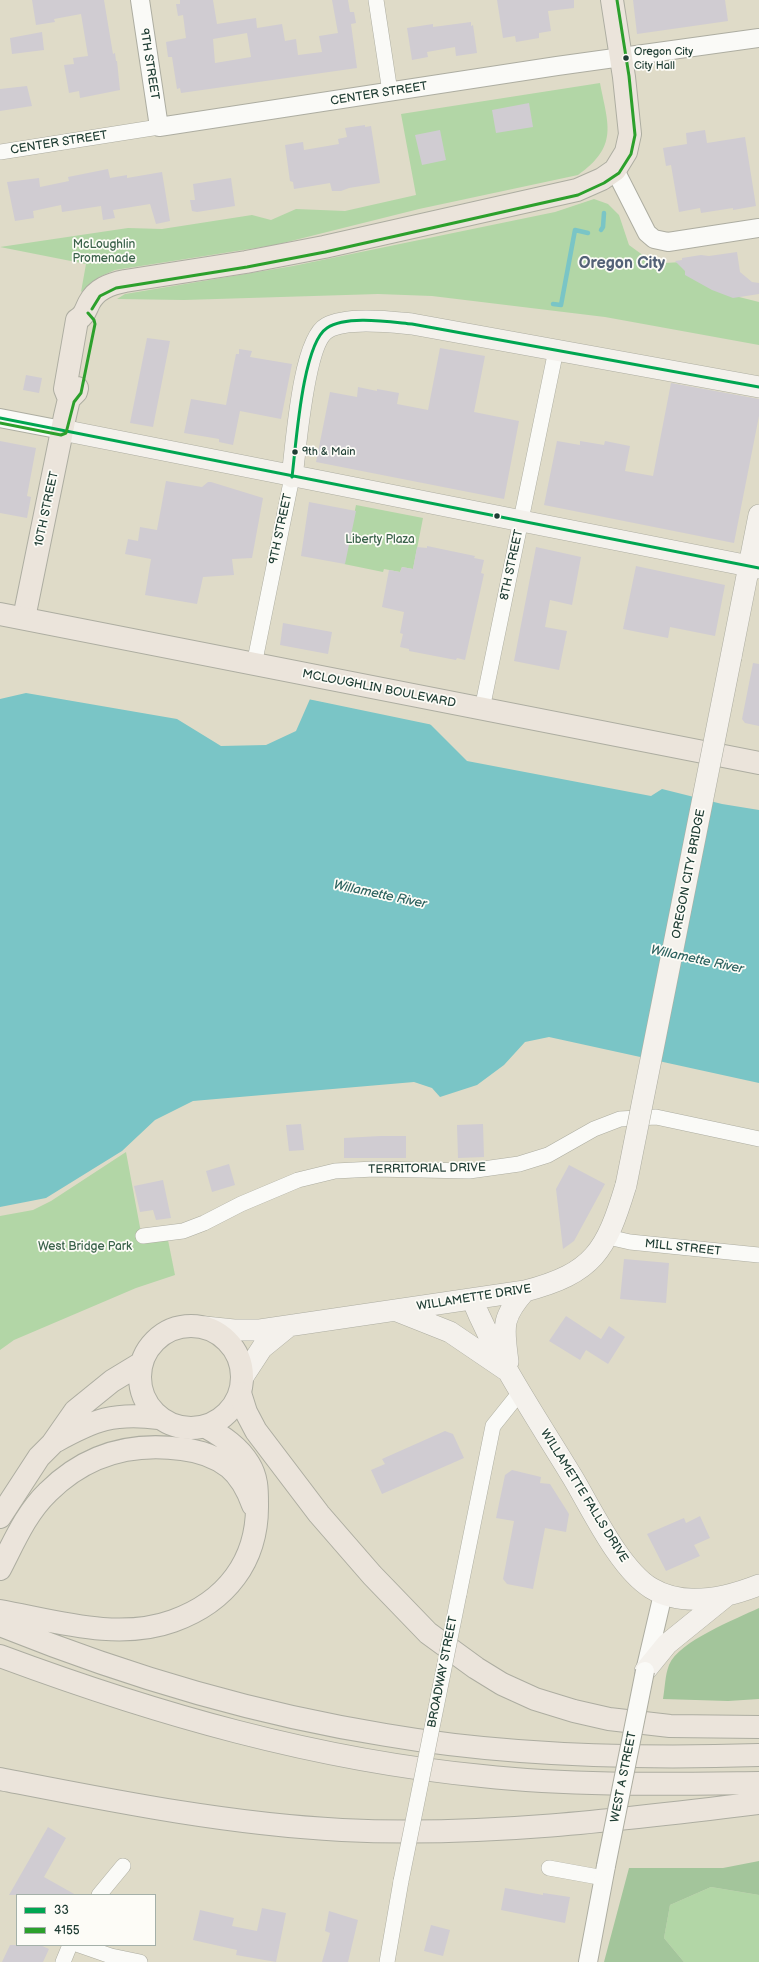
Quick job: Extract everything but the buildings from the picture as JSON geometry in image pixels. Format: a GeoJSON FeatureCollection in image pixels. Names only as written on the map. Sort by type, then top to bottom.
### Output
{"type":"FeatureCollection","features":[{"type":"Feature","properties":{"kind":"main road"},"geometry":{"type":"LineString","coordinates":[[612,0],[622,58],[630,122],[630,134],[626,152],[615,170]]}},
{"type":"Feature","properties":{"kind":"main road","name":"10TH STREET"},"geometry":{"type":"LineString","coordinates":[[24,618],[69,399],[76,392],[90,322],[86,311],[97,292],[114,283],[246,262],[324,247],[566,192],[602,180],[615,170]]}},
{"type":"Feature","properties":{"kind":"main road","name":"9TH STREET"},"geometry":{"type":"LineString","coordinates":[[292,477],[296,436],[311,355],[318,337],[328,327],[367,321],[412,324],[556,350]]}},
{"type":"Feature","properties":{"kind":"main road"},"geometry":{"type":"LineString","coordinates":[[556,350],[759,387]]}},
{"type":"Feature","properties":{"kind":"main road"},"geometry":{"type":"LineString","coordinates":[[62,430],[292,477],[755,566]]}},
{"type":"Feature","properties":{"kind":"main road","name":"OREGON CITY BRIDGE"},"geometry":{"type":"LineString","coordinates":[[626,1185],[731,657],[755,566],[759,515]]}},
{"type":"Feature","properties":{"kind":"main road","name":"MCLOUGHLIN BOULEVARD"},"geometry":{"type":"LineString","coordinates":[[0,614],[759,763]]}},
{"type":"Feature","properties":{"kind":"main road","name":"WILLAMETTE DRIVE"},"geometry":{"type":"LineString","coordinates":[[205,1327],[234,1330],[260,1330],[525,1291],[561,1280],[578,1270],[596,1254],[608,1237],[626,1185]]}},
{"type":"Feature","properties":{"kind":"main road"},"geometry":{"type":"LineString","coordinates":[[510,1373],[504,1332],[505,1320],[513,1304],[525,1291]]}},
{"type":"Feature","properties":{"kind":"main road","name":"WILLAMETTE FALLS DRIVE"},"geometry":{"type":"LineString","coordinates":[[472,1299],[482,1322],[510,1373],[603,1528],[629,1567],[643,1583],[663,1594],[692,1599],[726,1597],[759,1585]]}},
{"type":"Feature","properties":{"kind":"main road"},"geometry":{"type":"LineString","coordinates":[[396,1310],[450,1332],[510,1373]]}},
{"type":"Feature","properties":{"kind":"main road"},"geometry":{"type":"LineString","coordinates":[[291,1325],[262,1348],[241,1385],[228,1412],[221,1419],[206,1427],[190,1429],[173,1426],[159,1418],[148,1407],[142,1393],[139,1379],[140,1364],[147,1349],[158,1337],[172,1328],[183,1326],[205,1327],[220,1334],[232,1346],[240,1360],[241,1385],[246,1412],[256,1431],[319,1514],[372,1575],[428,1633],[476,1668],[502,1684],[535,1699],[574,1711],[609,1719],[670,1726],[759,1727]]}},
{"type":"Feature","properties":{"kind":"main road"},"geometry":{"type":"LineString","coordinates":[[0,1517],[35,1464],[52,1444],[75,1411],[112,1381],[140,1364]]}},
{"type":"Feature","properties":{"kind":"main road"},"geometry":{"type":"LineString","coordinates":[[52,1444],[98,1420],[116,1416],[137,1415],[159,1418]]}},
{"type":"Feature","properties":{"kind":"main road"},"geometry":{"type":"LineString","coordinates":[[0,1611],[68,1624],[110,1630],[145,1628],[173,1621],[198,1610],[218,1597],[231,1584],[242,1567],[251,1546],[257,1516],[257,1480],[249,1462],[228,1439],[206,1427]]}},
{"type":"Feature","properties":{"kind":"main road"},"geometry":{"type":"LineString","coordinates":[[0,1569],[28,1516],[48,1492],[77,1470],[97,1458],[123,1450],[150,1446],[194,1451],[215,1458],[230,1468],[246,1488],[257,1516]]}},
{"type":"Feature","properties":{"kind":"main road"},"geometry":{"type":"LineString","coordinates":[[645,1671],[667,1644],[726,1597]]}},
{"type":"Feature","properties":{"kind":"main road"},"geometry":{"type":"LineString","coordinates":[[0,1625],[59,1649],[169,1684],[256,1708],[387,1736],[458,1745],[572,1754],[759,1755]]}},
{"type":"Feature","properties":{"kind":"main road"},"geometry":{"type":"LineString","coordinates":[[0,1656],[50,1674],[210,1725],[334,1754],[400,1766],[485,1777],[657,1784],[759,1783]]}},
{"type":"Feature","properties":{"kind":"main road"},"geometry":{"type":"LineString","coordinates":[[0,1779],[206,1817],[298,1827],[343,1830],[436,1831],[530,1826],[642,1816],[759,1803]]}},
{"type":"Feature","properties":{"kind":"street","name":"9TH STREET"},"geometry":{"type":"LineString","coordinates":[[140,0],[159,127]]}},
{"type":"Feature","properties":{"kind":"street"},"geometry":{"type":"LineString","coordinates":[[376,0],[390,92]]}},
{"type":"Feature","properties":{"kind":"street","name":"CENTER STREET"},"geometry":{"type":"LineString","coordinates":[[0,152],[390,92],[759,38]]}},
{"type":"Feature","properties":{"kind":"street"},"geometry":{"type":"LineString","coordinates":[[615,170],[647,233],[654,239],[668,242],[759,228]]}},
{"type":"Feature","properties":{"kind":"street","name":"8TH STREET"},"geometry":{"type":"LineString","coordinates":[[482,709],[556,350]]}},
{"type":"Feature","properties":{"kind":"street"},"geometry":{"type":"LineString","coordinates":[[0,418],[62,430]]}},
{"type":"Feature","properties":{"kind":"street","name":"9TH STREET"},"geometry":{"type":"LineString","coordinates":[[259,666],[292,477]]}},
{"type":"Feature","properties":{"kind":"street","name":"TERRITORIAL DRIVE"},"geometry":{"type":"LineString","coordinates":[[143,1236],[183,1230],[204,1223],[241,1204],[298,1180],[335,1171],[374,1169],[469,1171],[519,1164],[548,1155],[594,1129],[620,1119],[656,1117],[759,1139]]}},
{"type":"Feature","properties":{"kind":"street","name":"MILL STREET"},"geometry":{"type":"LineString","coordinates":[[608,1237],[630,1242],[759,1255]]}},
{"type":"Feature","properties":{"kind":"street","name":"BROADWAY STREET"},"geometry":{"type":"LineString","coordinates":[[387,1962],[401,1881],[493,1426],[521,1391]]}},
{"type":"Feature","properties":{"kind":"street","name":"WEST A STREET"},"geometry":{"type":"LineString","coordinates":[[588,1962],[645,1671],[663,1594]]}},
{"type":"Feature","properties":{"kind":"street"},"geometry":{"type":"LineString","coordinates":[[99,1894],[123,1866]]}},
{"type":"Feature","properties":{"kind":"street"},"geometry":{"type":"LineString","coordinates":[[549,1868],[605,1872]]}},
{"type":"Feature","properties":{"kind":"street"},"geometry":{"type":"LineString","coordinates":[[63,1962],[70,1946]]}},
{"type":"Feature","properties":{"kind":"street"},"geometry":{"type":"LineString","coordinates":[[81,1946],[111,1956],[140,1962]]}},
{"type":"Feature","properties":{"kind":"green space"},"geometry":{"type":"Polygon","coordinates":[[[600,83],[607,123],[605,144],[600,154],[578,175],[419,209],[275,245],[115,270],[99,277],[81,292],[86,264],[0,247],[128,228],[162,229],[252,215],[271,220],[296,209],[345,211],[416,195],[401,114],[600,83]]]}},
{"type":"Feature","properties":{"kind":"green space","name":"McLoughlin Promenade"},"geometry":{"type":"Polygon","coordinates":[[[594,199],[608,204],[619,215],[629,245],[644,256],[664,263],[683,262],[727,294],[759,302],[759,345],[605,317],[432,296],[378,294],[184,300],[117,299],[125,294],[293,266],[555,212],[594,199]]]}},
{"type":"Feature","properties":{"kind":"green space","name":"Liberty Plaza"},"geometry":{"type":"Polygon","coordinates":[[[356,505],[423,518],[413,569],[402,567],[400,572],[384,569],[383,572],[344,564],[356,505]]]}},
{"type":"Feature","properties":{"kind":"green space","name":"West Bridge Park"},"geometry":{"type":"Polygon","coordinates":[[[126,1152],[142,1238],[167,1235],[175,1275],[136,1288],[14,1340],[0,1350],[0,1216],[33,1210],[51,1201],[126,1152]]]}},
{"type":"Feature","properties":{"kind":"green space"},"geometry":{"type":"Polygon","coordinates":[[[759,1608],[759,1699],[728,1701],[663,1699],[669,1665],[675,1656],[696,1639],[759,1608]]]}},
{"type":"Feature","properties":{"kind":"green space"},"geometry":{"type":"Polygon","coordinates":[[[759,1861],[759,1895],[711,1887],[670,1905],[664,1938],[684,1962],[604,1962],[629,1868],[723,1868],[759,1861]]]}},
{"type":"Feature","properties":{"kind":"green space"},"geometry":{"type":"Polygon","coordinates":[[[711,1887],[759,1895],[759,1962],[684,1962],[664,1938],[670,1905],[711,1887]]]}},
{"type":"Feature","properties":{"kind":"water","name":"Willamette River"},"geometry":{"type":"Polygon","coordinates":[[[26,693],[177,719],[221,746],[266,745],[296,731],[310,699],[426,720],[467,761],[651,796],[662,789],[722,804],[759,810],[759,1083],[549,1037],[525,1042],[504,1065],[477,1085],[440,1097],[432,1088],[414,1082],[193,1101],[155,1120],[122,1151],[46,1198],[0,1207],[0,699],[26,693]]]}},
{"type":"Feature","properties":{"kind":"pier"},"geometry":{"type":"Polygon","coordinates":[[[311,697],[426,718],[433,725],[308,699],[311,697]]]}},
{"type":"Feature","properties":{"kind":"waterway"},"geometry":{"type":"LineString","coordinates":[[601,230],[603,227],[604,213]]}},
{"type":"Feature","properties":{"kind":"waterway"},"geometry":{"type":"LineString","coordinates":[[553,304],[561,305],[575,230],[588,233]]}},
{"type":"Feature","properties":{"kind":"transit line","name":"4155"},"geometry":{"type":"LineString","coordinates":[[92,309],[100,296],[116,288],[247,267],[325,252],[578,195],[604,183],[619,173],[631,154],[635,135],[629,76],[617,0]]}},
{"type":"Feature","properties":{"kind":"transit line","name":"4155"},"geometry":{"type":"LineString","coordinates":[[0,423],[61,435],[66,433],[74,402],[81,393],[95,324],[94,320],[88,313]]}},
{"type":"Feature","properties":{"kind":"transit line","name":"33"},"geometry":{"type":"LineString","coordinates":[[292,477],[298,421],[306,374],[318,338],[327,328],[335,324],[357,320],[412,324],[759,387]]}},
{"type":"Feature","properties":{"kind":"transit line","name":"33"},"geometry":{"type":"LineString","coordinates":[[0,418],[759,568]]}},
{"type":"Feature","properties":{"kind":"place","name":"Oregon City City Hall"},"geometry":{"type":"Point","coordinates":[626,58]}},
{"type":"Feature","properties":{"kind":"place","name":"9th & Main"},"geometry":{"type":"Point","coordinates":[295,452]}},
{"type":"Feature","properties":{"kind":"district","name":"Oregon City"},"geometry":{"type":"Point","coordinates":[622,264]}}]}
